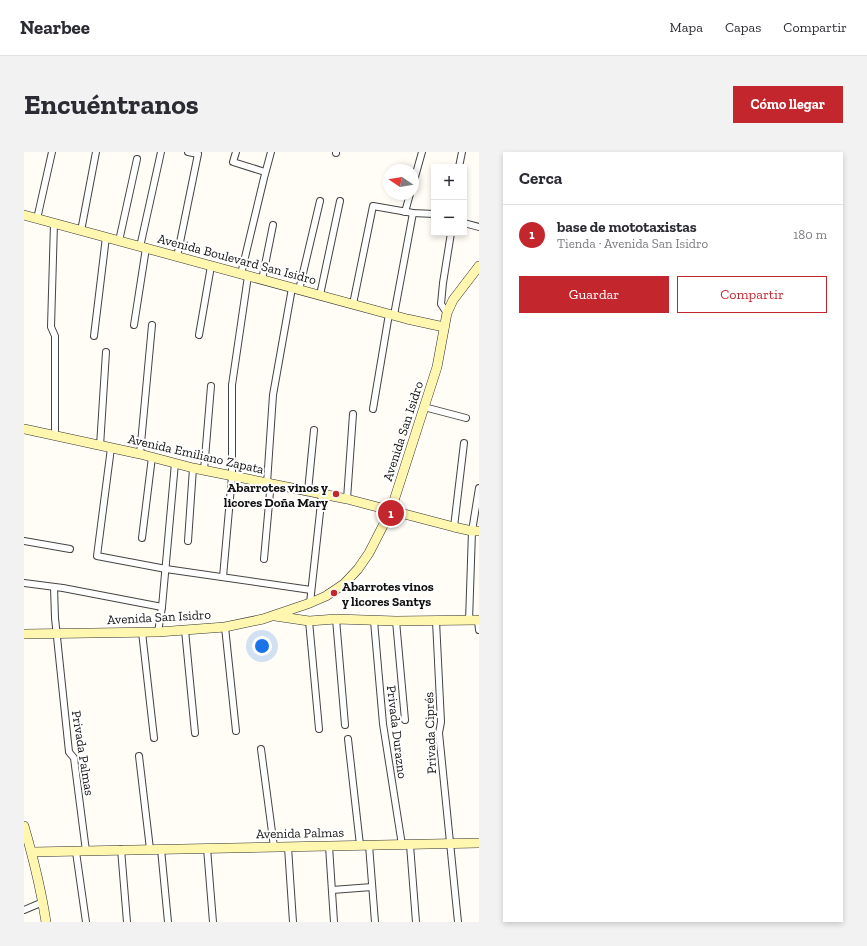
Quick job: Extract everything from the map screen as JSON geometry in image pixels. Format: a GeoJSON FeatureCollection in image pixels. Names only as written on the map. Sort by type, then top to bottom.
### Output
{"type":"FeatureCollection","features":[{"type":"Feature","properties":{"kind":"main road","name":"Avenida Boulevard San Isidro"},"geometry":{"type":"LineString","coordinates":[[24,215],[295,289],[444,327]]}},
{"type":"Feature","properties":{"kind":"main road","name":"Avenida San Isidro"},"geometry":{"type":"LineString","coordinates":[[24,634],[158,632],[225,627],[273,616],[310,603],[326,596],[344,584],[358,569],[382,531],[391,510],[437,367],[447,313],[453,300],[479,266]]}},
{"type":"Feature","properties":{"kind":"main road","name":"Avenida Emiliano Zapata"},"geometry":{"type":"LineString","coordinates":[[24,429],[140,454],[193,468],[347,499],[454,527],[475,531]]}},
{"type":"Feature","properties":{"kind":"main road"},"geometry":{"type":"LineString","coordinates":[[273,616],[309,621],[336,619],[476,623]]}},
{"type":"Feature","properties":{"kind":"main road"},"geometry":{"type":"LineString","coordinates":[[24,826],[26,843],[32,852],[46,922]]}},
{"type":"Feature","properties":{"kind":"main road","name":"Avenida Palmas"},"geometry":{"type":"LineString","coordinates":[[32,852],[76,852],[121,849],[479,843]]}},
{"type":"Feature","properties":{"kind":"street"},"geometry":{"type":"LineString","coordinates":[[37,219],[52,152]]}},
{"type":"Feature","properties":{"kind":"street"},"geometry":{"type":"LineString","coordinates":[[81,231],[96,152]]}},
{"type":"Feature","properties":{"kind":"street"},"geometry":{"type":"LineString","coordinates":[[134,325],[143,247],[161,152]]}},
{"type":"Feature","properties":{"kind":"street"},"geometry":{"type":"LineString","coordinates":[[177,257],[198,154],[188,152]]}},
{"type":"Feature","properties":{"kind":"street"},"geometry":{"type":"LineString","coordinates":[[236,152],[233,162],[265,172]]}},
{"type":"Feature","properties":{"kind":"street"},"geometry":{"type":"LineString","coordinates":[[223,577],[232,476],[232,385],[244,275],[265,172],[271,152]]}},
{"type":"Feature","properties":{"kind":"street"},"geometry":{"type":"LineString","coordinates":[[419,164],[422,152]]}},
{"type":"Feature","properties":{"kind":"street"},"geometry":{"type":"LineString","coordinates":[[460,164],[462,152]]}},
{"type":"Feature","properties":{"kind":"street"},"geometry":{"type":"LineString","coordinates":[[119,241],[138,159]]}},
{"type":"Feature","properties":{"kind":"street"},"geometry":{"type":"LineString","coordinates":[[405,212],[408,200]]}},
{"type":"Feature","properties":{"kind":"street"},"geometry":{"type":"LineString","coordinates":[[264,559],[270,492],[267,483],[273,395],[295,289],[320,201]]}},
{"type":"Feature","properties":{"kind":"street"},"geometry":{"type":"LineString","coordinates":[[320,295],[340,201]]}},
{"type":"Feature","properties":{"kind":"street"},"geometry":{"type":"LineString","coordinates":[[353,304],[373,206],[405,212],[431,214]]}},
{"type":"Feature","properties":{"kind":"street"},"geometry":{"type":"LineString","coordinates":[[374,408],[413,213]]}},
{"type":"Feature","properties":{"kind":"street"},"geometry":{"type":"LineString","coordinates":[[54,223],[51,327],[55,336],[55,435]]}},
{"type":"Feature","properties":{"kind":"street"},"geometry":{"type":"LineString","coordinates":[[467,224],[479,227]]}},
{"type":"Feature","properties":{"kind":"street"},"geometry":{"type":"LineString","coordinates":[[262,280],[273,225]]}},
{"type":"Feature","properties":{"kind":"street"},"geometry":{"type":"LineString","coordinates":[[447,313],[441,304],[451,236]]}},
{"type":"Feature","properties":{"kind":"street"},"geometry":{"type":"LineString","coordinates":[[94,336],[106,237]]}},
{"type":"Feature","properties":{"kind":"street"},"geometry":{"type":"LineString","coordinates":[[199,336],[211,266]]}},
{"type":"Feature","properties":{"kind":"street"},"geometry":{"type":"LineString","coordinates":[[140,454],[152,325]]}},
{"type":"Feature","properties":{"kind":"street"},"geometry":{"type":"LineString","coordinates":[[100,446],[106,352]]}},
{"type":"Feature","properties":{"kind":"street"},"geometry":{"type":"LineString","coordinates":[[204,470],[211,386]]}},
{"type":"Feature","properties":{"kind":"street"},"geometry":{"type":"LineString","coordinates":[[424,407],[466,418]]}},
{"type":"Feature","properties":{"kind":"street"},"geometry":{"type":"LineString","coordinates":[[347,499],[353,414]]}},
{"type":"Feature","properties":{"kind":"street"},"geometry":{"type":"LineString","coordinates":[[308,491],[314,430]]}},
{"type":"Feature","properties":{"kind":"street"},"geometry":{"type":"LineString","coordinates":[[454,527],[464,443]]}},
{"type":"Feature","properties":{"kind":"street"},"geometry":{"type":"LineString","coordinates":[[111,448],[97,556],[166,570],[312,590]]}},
{"type":"Feature","properties":{"kind":"street"},"geometry":{"type":"LineString","coordinates":[[142,538],[152,457]]}},
{"type":"Feature","properties":{"kind":"street"},"geometry":{"type":"LineString","coordinates":[[158,632],[166,570],[175,463]]}},
{"type":"Feature","properties":{"kind":"street"},"geometry":{"type":"LineString","coordinates":[[188,541],[193,468]]}},
{"type":"Feature","properties":{"kind":"street"},"geometry":{"type":"LineString","coordinates":[[476,623],[475,531],[479,488]]}},
{"type":"Feature","properties":{"kind":"street"},"geometry":{"type":"LineString","coordinates":[[310,603],[322,494]]}},
{"type":"Feature","properties":{"kind":"street"},"geometry":{"type":"LineString","coordinates":[[24,542],[70,549]]}},
{"type":"Feature","properties":{"kind":"street"},"geometry":{"type":"LineString","coordinates":[[24,583],[54,587],[162,608]]}},
{"type":"Feature","properties":{"kind":"street","name":"Privada Palmas"},"geometry":{"type":"LineString","coordinates":[[54,587],[54,608],[69,752],[74,758],[86,851]]}},
{"type":"Feature","properties":{"kind":"street"},"geometry":{"type":"LineString","coordinates":[[336,619],[345,725]]}},
{"type":"Feature","properties":{"kind":"street"},"geometry":{"type":"LineString","coordinates":[[309,621],[319,729]]}},
{"type":"Feature","properties":{"kind":"street","name":"Privada Durazno"},"geometry":{"type":"LineString","coordinates":[[374,621],[383,724],[406,845],[416,922]]}},
{"type":"Feature","properties":{"kind":"street"},"geometry":{"type":"LineString","coordinates":[[396,621],[405,720]]}},
{"type":"Feature","properties":{"kind":"street","name":"Privada Ciprés"},"geometry":{"type":"LineString","coordinates":[[436,621],[441,722],[439,733],[458,922]]}},
{"type":"Feature","properties":{"kind":"street"},"geometry":{"type":"LineString","coordinates":[[225,627],[236,731]]}},
{"type":"Feature","properties":{"kind":"street"},"geometry":{"type":"LineString","coordinates":[[185,630],[196,734]]}},
{"type":"Feature","properties":{"kind":"street"},"geometry":{"type":"LineString","coordinates":[[142,632],[154,738]]}},
{"type":"Feature","properties":{"kind":"street"},"geometry":{"type":"LineString","coordinates":[[348,739],[372,887],[375,922]]}},
{"type":"Feature","properties":{"kind":"street"},"geometry":{"type":"LineString","coordinates":[[261,749],[274,847]]}},
{"type":"Feature","properties":{"kind":"street"},"geometry":{"type":"LineString","coordinates":[[139,756],[150,849]]}},
{"type":"Feature","properties":{"kind":"street"},"geometry":{"type":"LineString","coordinates":[[330,846],[334,922]]}},
{"type":"Feature","properties":{"kind":"street"},"geometry":{"type":"LineString","coordinates":[[288,847],[293,922]]}},
{"type":"Feature","properties":{"kind":"street"},"geometry":{"type":"LineString","coordinates":[[207,848],[213,922]]}},
{"type":"Feature","properties":{"kind":"street"},"geometry":{"type":"LineString","coordinates":[[121,849],[127,922]]}},
{"type":"Feature","properties":{"kind":"street"},"geometry":{"type":"LineString","coordinates":[[161,849],[168,922]]}},
{"type":"Feature","properties":{"kind":"street"},"geometry":{"type":"LineString","coordinates":[[76,852],[86,922]]}},
{"type":"Feature","properties":{"kind":"street"},"geometry":{"type":"LineString","coordinates":[[332,890],[372,887]]}},
{"type":"Feature","properties":{"kind":"street"},"geometry":{"type":"LineString","coordinates":[[24,910],[43,902]]}},
{"type":"Feature","properties":{"kind":"place","name":"Abarrotes vinos y licores Doña Mary"},"geometry":{"type":"Point","coordinates":[336,494]}},
{"type":"Feature","properties":{"kind":"place","name":"base de mototaxistas"},"geometry":{"type":"Point","coordinates":[391,513]}},
{"type":"Feature","properties":{"kind":"place","name":"Abarrotes vinos y licores Santys"},"geometry":{"type":"Point","coordinates":[334,593]}}]}
